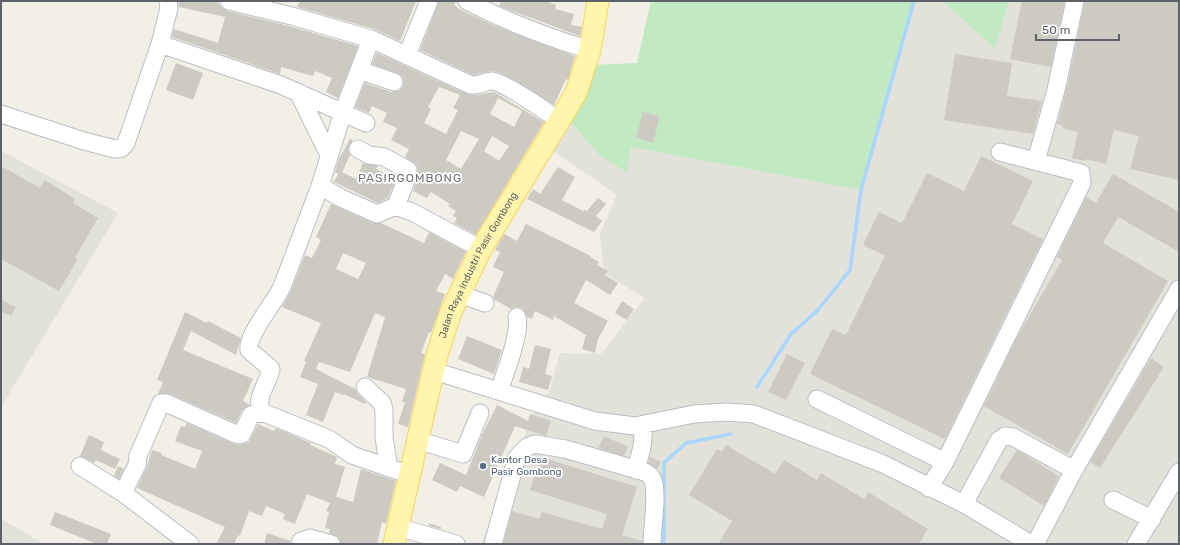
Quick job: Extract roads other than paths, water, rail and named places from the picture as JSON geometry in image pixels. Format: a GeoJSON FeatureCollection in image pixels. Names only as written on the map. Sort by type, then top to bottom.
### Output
{"type":"FeatureCollection","features":[{"type":"Feature","properties":{"kind":"main road","name":"Jalan Raya Industri Pasir Gombong"},"geometry":{"type":"LineString","coordinates":[[396,536],[417,440],[443,336],[459,294],[481,249],[576,93],[590,50],[598,1]]}},
{"type":"Feature","properties":{"kind":"street"},"geometry":{"type":"LineString","coordinates":[[1,114],[90,143],[115,149],[122,148],[126,143],[160,44],[169,8],[168,1]]}},
{"type":"Feature","properties":{"kind":"street"},"geometry":{"type":"LineString","coordinates":[[229,1],[292,16],[371,38],[471,85],[478,85],[493,80],[504,85],[560,121]]}},
{"type":"Feature","properties":{"kind":"street"},"geometry":{"type":"LineString","coordinates":[[407,55],[429,1]]}},
{"type":"Feature","properties":{"kind":"street"},"geometry":{"type":"LineString","coordinates":[[467,1],[487,12],[551,39],[590,50]]}},
{"type":"Feature","properties":{"kind":"street"},"geometry":{"type":"LineString","coordinates":[[1036,161],[1056,90],[1074,1]]}},
{"type":"Feature","properties":{"kind":"street"},"geometry":{"type":"LineString","coordinates":[[262,412],[260,406],[261,398],[271,369],[249,350],[249,340],[276,300],[282,287],[320,186],[343,112],[371,38]]}},
{"type":"Feature","properties":{"kind":"street"},"geometry":{"type":"LineString","coordinates":[[160,44],[298,92],[366,123]]}},
{"type":"Feature","properties":{"kind":"street"},"geometry":{"type":"LineString","coordinates":[[359,70],[394,82]]}},
{"type":"Feature","properties":{"kind":"street"},"geometry":{"type":"LineString","coordinates":[[298,92],[329,155]]}},
{"type":"Feature","properties":{"kind":"street"},"geometry":{"type":"LineString","coordinates":[[358,149],[369,155],[384,157],[408,170],[408,175],[396,206]]}},
{"type":"Feature","properties":{"kind":"street"},"geometry":{"type":"LineString","coordinates":[[929,488],[945,462],[1082,184],[1081,173],[1000,152]]}},
{"type":"Feature","properties":{"kind":"street"},"geometry":{"type":"LineString","coordinates":[[320,186],[341,198],[377,214],[396,206],[412,212],[481,249]]}},
{"type":"Feature","properties":{"kind":"street"},"geometry":{"type":"LineString","coordinates":[[1035,544],[1074,470],[1179,289]]}},
{"type":"Feature","properties":{"kind":"street"},"geometry":{"type":"LineString","coordinates":[[459,294],[485,303]]}},
{"type":"Feature","properties":{"kind":"street"},"geometry":{"type":"LineString","coordinates":[[499,391],[519,323],[517,317]]}},
{"type":"Feature","properties":{"kind":"street"},"geometry":{"type":"LineString","coordinates":[[434,371],[595,421],[635,426],[694,414],[727,412],[754,414],[881,463],[964,504],[1031,544]]}},
{"type":"Feature","properties":{"kind":"street"},"geometry":{"type":"LineString","coordinates":[[365,387],[382,403],[384,409],[384,438],[389,468]]}},
{"type":"Feature","properties":{"kind":"street"},"geometry":{"type":"LineString","coordinates":[[817,399],[945,462]]}},
{"type":"Feature","properties":{"kind":"street"},"geometry":{"type":"LineString","coordinates":[[123,493],[137,465],[138,456],[161,403],[166,403],[238,435],[242,434],[251,415],[262,412],[329,439],[352,456],[410,475]]}},
{"type":"Feature","properties":{"kind":"street"},"geometry":{"type":"LineString","coordinates":[[417,440],[463,454],[480,412]]}},
{"type":"Feature","properties":{"kind":"street"},"geometry":{"type":"LineString","coordinates":[[636,470],[642,447],[644,425]]}},
{"type":"Feature","properties":{"kind":"street"},"geometry":{"type":"LineString","coordinates":[[964,504],[999,440],[1005,436],[1013,437],[1074,470]]}},
{"type":"Feature","properties":{"kind":"street"},"geometry":{"type":"LineString","coordinates":[[493,544],[518,457],[527,447],[535,444],[565,450],[636,470],[650,476],[654,482],[655,502],[652,544]]}},
{"type":"Feature","properties":{"kind":"street"},"geometry":{"type":"LineString","coordinates":[[80,466],[123,493],[190,544]]}},
{"type":"Feature","properties":{"kind":"street"},"geometry":{"type":"LineString","coordinates":[[1136,544],[1179,472]]}},
{"type":"Feature","properties":{"kind":"street"},"geometry":{"type":"LineString","coordinates":[[1113,500],[1152,519]]}},
{"type":"Feature","properties":{"kind":"street"},"geometry":{"type":"LineString","coordinates":[[396,536],[456,544]]}},
{"type":"Feature","properties":{"kind":"street"},"geometry":{"type":"LineString","coordinates":[[300,544],[301,541],[310,538],[331,544]]}},
{"type":"Feature","properties":{"kind":"waterway"},"geometry":{"type":"LineString","coordinates":[[757,387],[791,334],[817,311],[850,270],[861,190],[914,1]]}},
{"type":"Feature","properties":{"kind":"waterway"},"geometry":{"type":"LineString","coordinates":[[664,544],[664,463],[686,443],[731,434]]}},
{"type":"Feature","properties":{"kind":"place","name":"Kantor Desa Pasir Gombong"},"geometry":{"type":"Point","coordinates":[483,466]}},
{"type":"Feature","properties":{"kind":"district","name":"PASIRGOMBONG"},"geometry":{"type":"Point","coordinates":[410,178]}}]}
